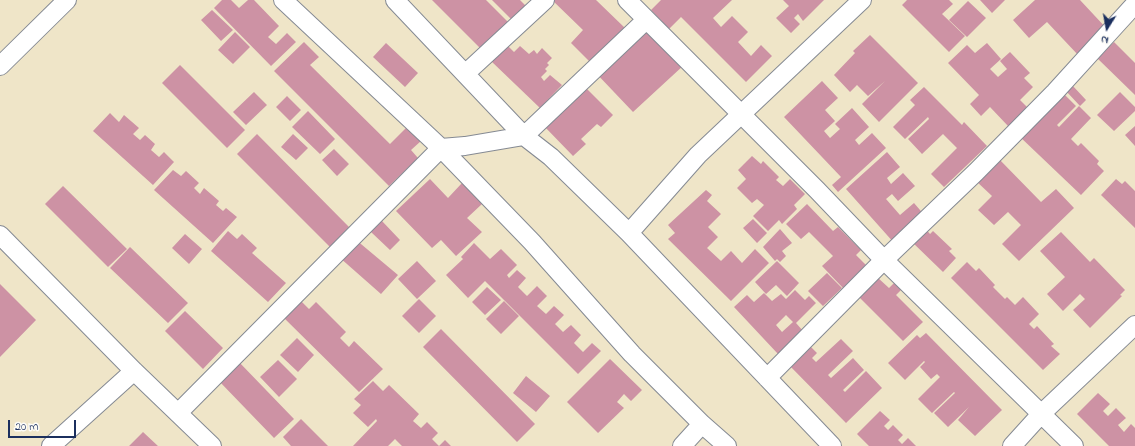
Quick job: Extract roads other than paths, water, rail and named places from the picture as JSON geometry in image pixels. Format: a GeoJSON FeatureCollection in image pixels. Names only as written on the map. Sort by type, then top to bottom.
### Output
{"type":"FeatureCollection","features":[{"type":"Feature","properties":{"kind":"street"},"geometry":{"type":"LineString","coordinates":[[283,0],[440,148],[532,242],[632,354],[702,424],[727,446]]}},
{"type":"Feature","properties":{"kind":"street"},"geometry":{"type":"LineString","coordinates":[[395,0],[524,136],[552,157],[629,233],[832,446]]}},
{"type":"Feature","properties":{"kind":"street"},"geometry":{"type":"LineString","coordinates":[[465,74],[545,0]]}},
{"type":"Feature","properties":{"kind":"street"},"geometry":{"type":"LineString","coordinates":[[627,0],[884,260],[1074,446]]}},
{"type":"Feature","properties":{"kind":"street"},"geometry":{"type":"LineString","coordinates":[[629,233],[698,155],[862,0]]}},
{"type":"Feature","properties":{"kind":"street"},"geometry":{"type":"LineString","coordinates":[[0,66],[59,3]]}},
{"type":"Feature","properties":{"kind":"street"},"geometry":{"type":"LineString","coordinates":[[767,378],[884,260],[976,172],[1043,103],[1135,4]]}},
{"type":"Feature","properties":{"kind":"street"},"geometry":{"type":"LineString","coordinates":[[179,412],[440,148],[465,146],[524,136],[646,20]]}},
{"type":"Feature","properties":{"kind":"street"},"geometry":{"type":"LineString","coordinates":[[0,235],[212,446]]}},
{"type":"Feature","properties":{"kind":"street"},"geometry":{"type":"LineString","coordinates":[[1012,446],[1041,414],[1135,325]]}},
{"type":"Feature","properties":{"kind":"street"},"geometry":{"type":"LineString","coordinates":[[51,446],[134,370]]}},
{"type":"Feature","properties":{"kind":"street"},"geometry":{"type":"LineString","coordinates":[[682,446],[702,424]]}}]}
